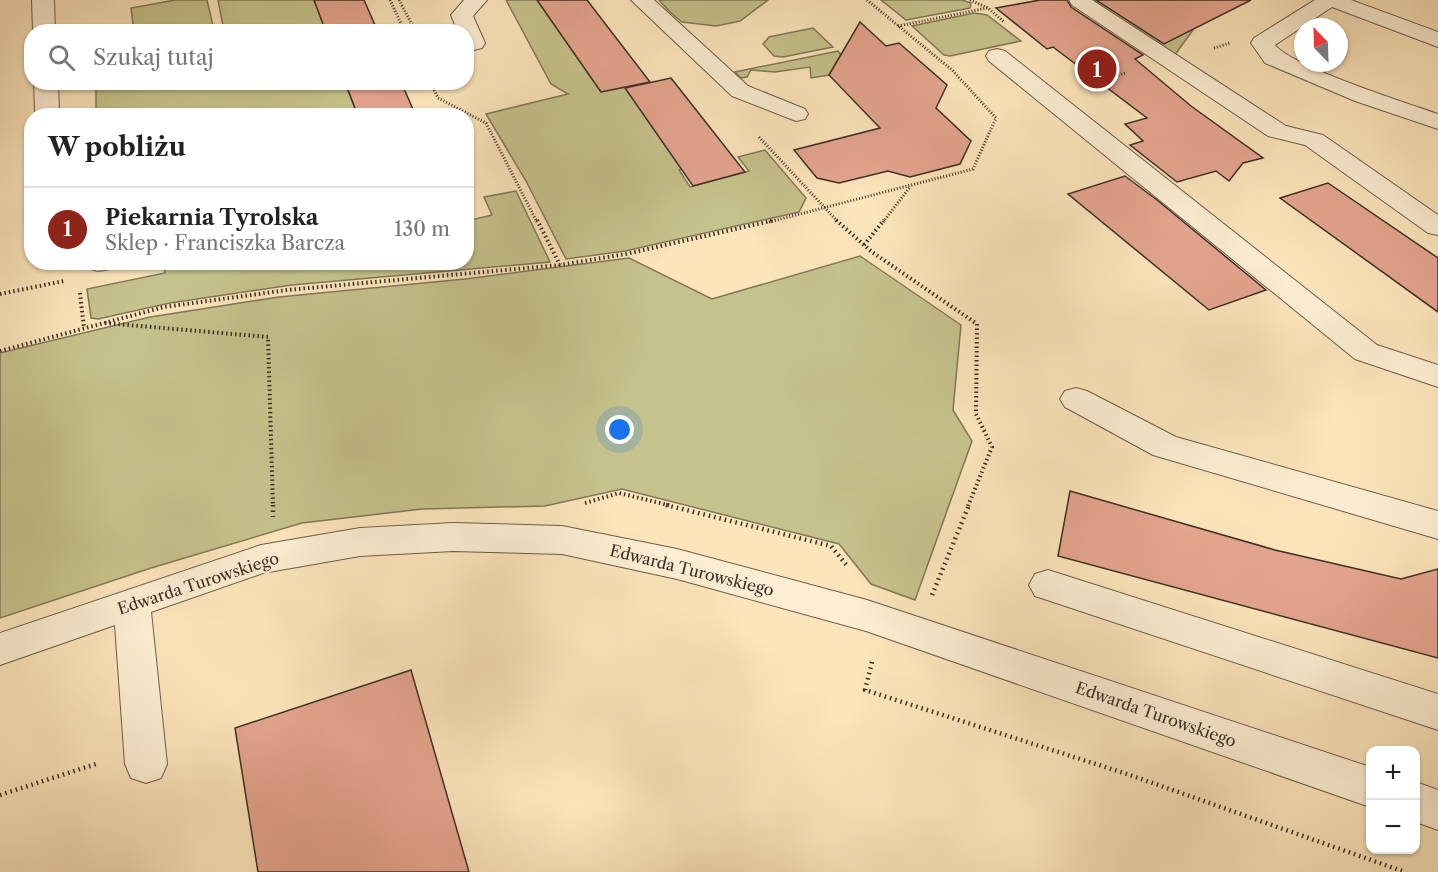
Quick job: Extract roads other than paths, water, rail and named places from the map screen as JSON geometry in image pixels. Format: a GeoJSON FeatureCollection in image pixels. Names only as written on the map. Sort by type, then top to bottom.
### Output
{"type":"FeatureCollection","features":[{"type":"Feature","properties":{"kind":"street"},"geometry":{"type":"LineString","coordinates":[[43,0],[44,24]]}},
{"type":"Feature","properties":{"kind":"street"},"geometry":{"type":"LineString","coordinates":[[466,24],[462,15],[476,0]]}},
{"type":"Feature","properties":{"kind":"street"},"geometry":{"type":"LineString","coordinates":[[642,0],[740,91],[796,114]]}},
{"type":"Feature","properties":{"kind":"street"},"geometry":{"type":"LineString","coordinates":[[1438,40],[1330,0],[1262,43],[1273,58],[1363,96],[1438,122]]}},
{"type":"Feature","properties":{"kind":"street"},"geometry":{"type":"LineString","coordinates":[[1079,1],[1277,131],[1314,140],[1438,227]]}},
{"type":"Feature","properties":{"kind":"street"},"geometry":{"type":"LineString","coordinates":[[997,56],[1366,352],[1438,376]]}},
{"type":"Feature","properties":{"kind":"street"},"geometry":{"type":"LineString","coordinates":[[46,90],[47,108]]}},
{"type":"Feature","properties":{"kind":"street"},"geometry":{"type":"LineString","coordinates":[[1410,208],[1438,201]]}},
{"type":"Feature","properties":{"kind":"street"},"geometry":{"type":"LineString","coordinates":[[1076,399],[1165,446],[1438,525]]}},
{"type":"Feature","properties":{"kind":"street","name":"Edwarda Turowskiego"},"geometry":{"type":"LineString","coordinates":[[0,649],[274,557],[372,541],[453,537],[562,540],[677,564],[883,622],[1366,785]]}},
{"type":"Feature","properties":{"kind":"street"},"geometry":{"type":"LineString","coordinates":[[1048,585],[1438,712]]}},
{"type":"Feature","properties":{"kind":"street"},"geometry":{"type":"LineString","coordinates":[[131,604],[146,755]]}},
{"type":"Feature","properties":{"kind":"street"},"geometry":{"type":"LineString","coordinates":[[1420,803],[1438,810]]}},
{"type":"Feature","properties":{"kind":"place","name":"Piekarnia Tyrolska"},"geometry":{"type":"Point","coordinates":[1097,69]}}]}
